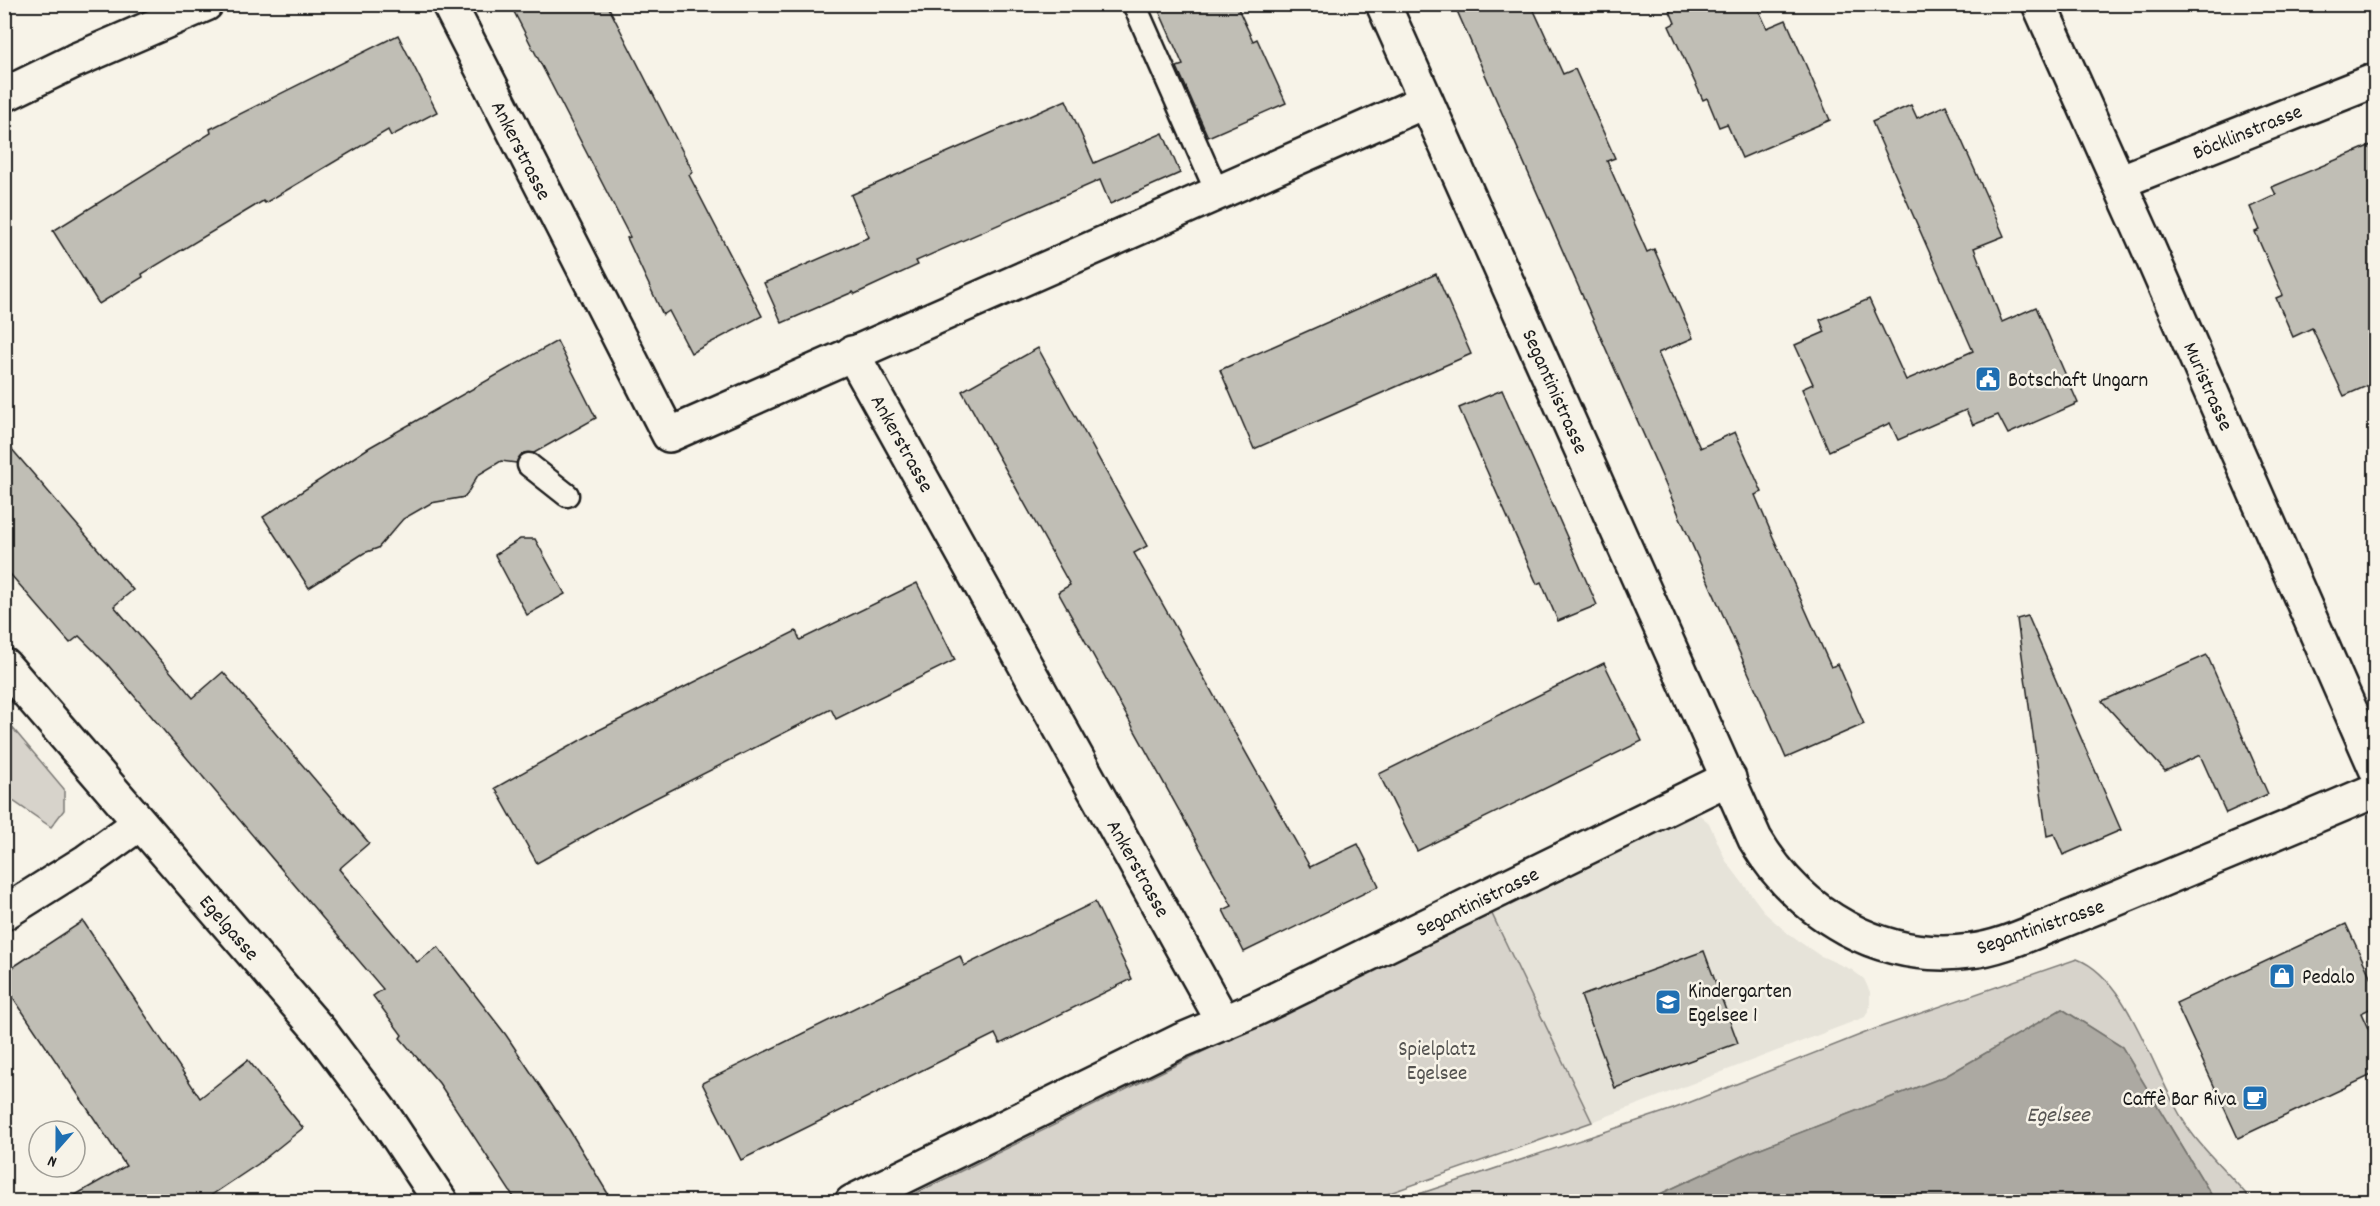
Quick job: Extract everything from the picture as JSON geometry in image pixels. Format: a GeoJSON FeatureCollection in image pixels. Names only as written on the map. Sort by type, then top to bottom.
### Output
{"type":"FeatureCollection","features":[{"type":"Feature","properties":{"kind":"street"},"geometry":{"type":"LineString","coordinates":[[4,95],[74,61],[206,4]]}},
{"type":"Feature","properties":{"kind":"street","name":"Ankerstrasse"},"geometry":{"type":"LineString","coordinates":[[448,4],[669,435],[1426,100]]}},
{"type":"Feature","properties":{"kind":"street","name":"Segantinistrasse"},"geometry":{"type":"LineString","coordinates":[[1383,4],[1755,839],[1769,863],[1790,888],[1812,906],[1847,929],[1885,945],[1940,952],[1971,951],[2026,935],[2376,790]]}},
{"type":"Feature","properties":{"kind":"street","name":"Muristrasse"},"geometry":{"type":"LineString","coordinates":[[2038,4],[2119,182],[2376,769]]}},
{"type":"Feature","properties":{"kind":"street","name":"Böcklinstrasse"},"geometry":{"type":"LineString","coordinates":[[2119,182],[2376,80]]}},
{"type":"Feature","properties":{"kind":"street","name":"Ankerstrasse"},"geometry":{"type":"LineString","coordinates":[[852,353],[1224,1023]]}},
{"type":"Feature","properties":{"kind":"street","name":"Egelgasse"},"geometry":{"type":"LineString","coordinates":[[4,665],[320,1031],[384,1116],[441,1202]]}},
{"type":"Feature","properties":{"kind":"street","name":"Segantinistrasse"},"geometry":{"type":"LineString","coordinates":[[1224,1023],[1729,778]]}},
{"type":"Feature","properties":{"kind":"street"},"geometry":{"type":"LineString","coordinates":[[4,913],[87,861],[140,823]]}},
{"type":"Feature","properties":{"kind":"street"},"geometry":{"type":"LineString","coordinates":[[852,1202],[1180,1041],[1224,1023]]}},
{"type":"Feature","properties":{"kind":"lane"},"geometry":{"type":"LineString","coordinates":[[1134,4],[1217,192]]}},
{"type":"Feature","properties":{"kind":"lane"},"geometry":{"type":"LineString","coordinates":[[529,465],[567,495]]}},
{"type":"Feature","properties":{"kind":"shaded area"},"geometry":{"type":"Polygon","coordinates":[[[1692,814],[1700,815],[1709,823],[1726,861],[1766,914],[1791,936],[1819,955],[1852,970],[1864,979],[1870,992],[1870,1007],[1865,1017],[1592,1122],[1490,910],[1692,814]]]}},
{"type":"Feature","properties":{"kind":"green space"},"geometry":{"type":"Polygon","coordinates":[[[5,719],[64,789],[64,810],[51,827],[10,799],[5,802],[5,719]]]}},
{"type":"Feature","properties":{"kind":"green space","name":"Spielplatz Egelsee"},"geometry":{"type":"Polygon","coordinates":[[[1490,910],[1592,1122],[1367,1201],[898,1202],[1490,910]]]}},
{"type":"Feature","properties":{"kind":"green space"},"geometry":{"type":"Polygon","coordinates":[[[2077,959],[2097,971],[2114,989],[2129,1012],[2180,1115],[2194,1136],[2252,1201],[2215,1201],[2122,1047],[2062,1009],[1946,1076],[1753,1151],[1645,1201],[1395,1202],[1673,1109],[1875,1029],[2077,959]]]}},
{"type":"Feature","properties":{"kind":"water","name":"Egelsee"},"geometry":{"type":"Polygon","coordinates":[[[2062,1009],[2122,1047],[2215,1201],[1645,1201],[1753,1151],[1946,1076],[2062,1009]]]}},
{"type":"Feature","properties":{"kind":"building"},"geometry":{"type":"Polygon","coordinates":[[[510,4],[607,4],[693,172],[689,175],[762,316],[691,353],[669,311],[663,315],[627,238],[630,237],[510,4]]]}},
{"type":"Feature","properties":{"kind":"building"},"geometry":{"type":"Polygon","coordinates":[[[1156,4],[1236,4],[1253,41],[1257,39],[1286,103],[1208,137],[1177,67],[1183,65],[1156,4]]]}},
{"type":"Feature","properties":{"kind":"building"},"geometry":{"type":"Polygon","coordinates":[[[1454,4],[1531,4],[1563,74],[1575,69],[1615,158],[1607,161],[1647,252],[1654,249],[1693,338],[1658,353],[1679,401],[1700,448],[1735,432],[1762,492],[1755,495],[1773,537],[1831,667],[1838,664],[1864,724],[1786,758],[1454,4]]]}},
{"type":"Feature","properties":{"kind":"building"},"geometry":{"type":"Polygon","coordinates":[[[1667,4],[1756,4],[1767,28],[1786,20],[1830,120],[1742,158],[1727,124],[1719,127],[1707,98],[1703,100],[1669,26],[1675,23],[1667,4]]]}},
{"type":"Feature","properties":{"kind":"building"},"geometry":{"type":"Polygon","coordinates":[[[398,35],[437,112],[391,136],[388,130],[265,203],[263,201],[142,274],[143,277],[99,304],[53,231],[211,133],[210,129],[398,35]]]}},
{"type":"Feature","properties":{"kind":"building"},"geometry":{"type":"Polygon","coordinates":[[[1066,100],[1094,163],[1163,133],[1180,173],[1110,204],[1100,180],[916,261],[918,265],[855,294],[853,292],[782,323],[764,283],[869,237],[851,195],[1066,100]]]}},
{"type":"Feature","properties":{"kind":"building"},"geometry":{"type":"Polygon","coordinates":[[[1911,105],[1917,118],[1946,105],[2004,236],[1974,248],[2002,322],[2036,307],[2078,403],[2008,434],[1998,415],[1973,425],[1966,410],[1898,440],[1890,423],[1829,451],[1802,389],[1813,384],[1795,345],[1825,332],[1820,320],[1869,299],[1906,380],[1973,351],[1872,122],[1911,105]]]}},
{"type":"Feature","properties":{"kind":"building"},"geometry":{"type":"Polygon","coordinates":[[[2376,143],[2376,382],[2344,396],[2312,328],[2293,337],[2276,298],[2283,295],[2255,232],[2260,230],[2250,207],[2276,195],[2272,187],[2376,143]]]}},
{"type":"Feature","properties":{"kind":"building"},"geometry":{"type":"Polygon","coordinates":[[[1436,274],[1471,354],[1254,449],[1220,370],[1436,274]]]}},
{"type":"Feature","properties":{"kind":"building"},"geometry":{"type":"Polygon","coordinates":[[[557,341],[596,418],[534,453],[524,453],[516,463],[501,461],[478,475],[465,497],[431,503],[403,519],[378,548],[364,553],[309,588],[263,517],[370,447],[557,341]]]}},
{"type":"Feature","properties":{"kind":"building"},"geometry":{"type":"Polygon","coordinates":[[[1038,348],[1147,546],[1134,553],[1310,867],[1358,844],[1379,886],[1244,952],[1223,910],[1232,906],[1058,592],[1070,585],[962,391],[1038,348]]]}},
{"type":"Feature","properties":{"kind":"building"},"geometry":{"type":"Polygon","coordinates":[[[1502,390],[1597,605],[1558,621],[1541,582],[1537,584],[1459,408],[1502,390]]]}},
{"type":"Feature","properties":{"kind":"building"},"geometry":{"type":"Polygon","coordinates":[[[4,440],[133,590],[114,606],[193,698],[223,672],[369,843],[339,869],[417,962],[438,947],[506,1035],[570,1131],[613,1202],[517,1202],[439,1083],[400,1038],[402,1035],[373,996],[383,989],[108,665],[79,636],[70,643],[4,567],[4,440]]]}},
{"type":"Feature","properties":{"kind":"building"},"geometry":{"type":"Polygon","coordinates":[[[520,539],[535,539],[565,594],[527,615],[495,555],[520,539]]]}},
{"type":"Feature","properties":{"kind":"building"},"geometry":{"type":"Polygon","coordinates":[[[917,583],[955,660],[836,719],[831,709],[632,810],[537,863],[495,788],[595,732],[796,631],[800,640],[917,583]]]}},
{"type":"Feature","properties":{"kind":"building"},"geometry":{"type":"Polygon","coordinates":[[[2028,616],[2121,830],[2063,855],[2054,834],[2047,836],[2017,619],[2028,616]]]}},
{"type":"Feature","properties":{"kind":"building"},"geometry":{"type":"Polygon","coordinates":[[[2207,655],[2268,794],[2226,813],[2200,755],[2165,771],[2102,701],[2207,655]]]}},
{"type":"Feature","properties":{"kind":"building"},"geometry":{"type":"Polygon","coordinates":[[[1604,663],[1642,741],[1417,851],[1379,774],[1604,663]]]}},
{"type":"Feature","properties":{"kind":"building"},"geometry":{"type":"Polygon","coordinates":[[[1095,902],[1132,979],[1000,1044],[995,1034],[741,1160],[702,1083],[960,956],[964,966],[1095,902]]]}},
{"type":"Feature","properties":{"kind":"building"},"geometry":{"type":"Polygon","coordinates":[[[83,921],[200,1098],[248,1060],[303,1128],[258,1164],[201,1202],[63,1202],[126,1166],[4,984],[4,973],[83,921]]]}},
{"type":"Feature","properties":{"kind":"building"},"geometry":{"type":"Polygon","coordinates":[[[2346,924],[2376,989],[2376,1006],[2361,1013],[2376,1046],[2376,1073],[2238,1138],[2176,1003],[2346,924]]]}},
{"type":"Feature","properties":{"kind":"building"},"geometry":{"type":"Polygon","coordinates":[[[1704,951],[1738,1043],[1615,1088],[1581,996],[1704,951]]]}},
{"type":"Feature","properties":{"kind":"place","name":"Botschaft Ungarn"},"geometry":{"type":"Point","coordinates":[1988,379]}},
{"type":"Feature","properties":{"kind":"place","name":"Pedalo"},"geometry":{"type":"Point","coordinates":[2282,976]}},
{"type":"Feature","properties":{"kind":"place","name":"Kindergarten Egelsee 1"},"geometry":{"type":"Point","coordinates":[1668,1002]}},
{"type":"Feature","properties":{"kind":"place","name":"Caffè Bar Riva"},"geometry":{"type":"Point","coordinates":[2255,1098]}}]}
